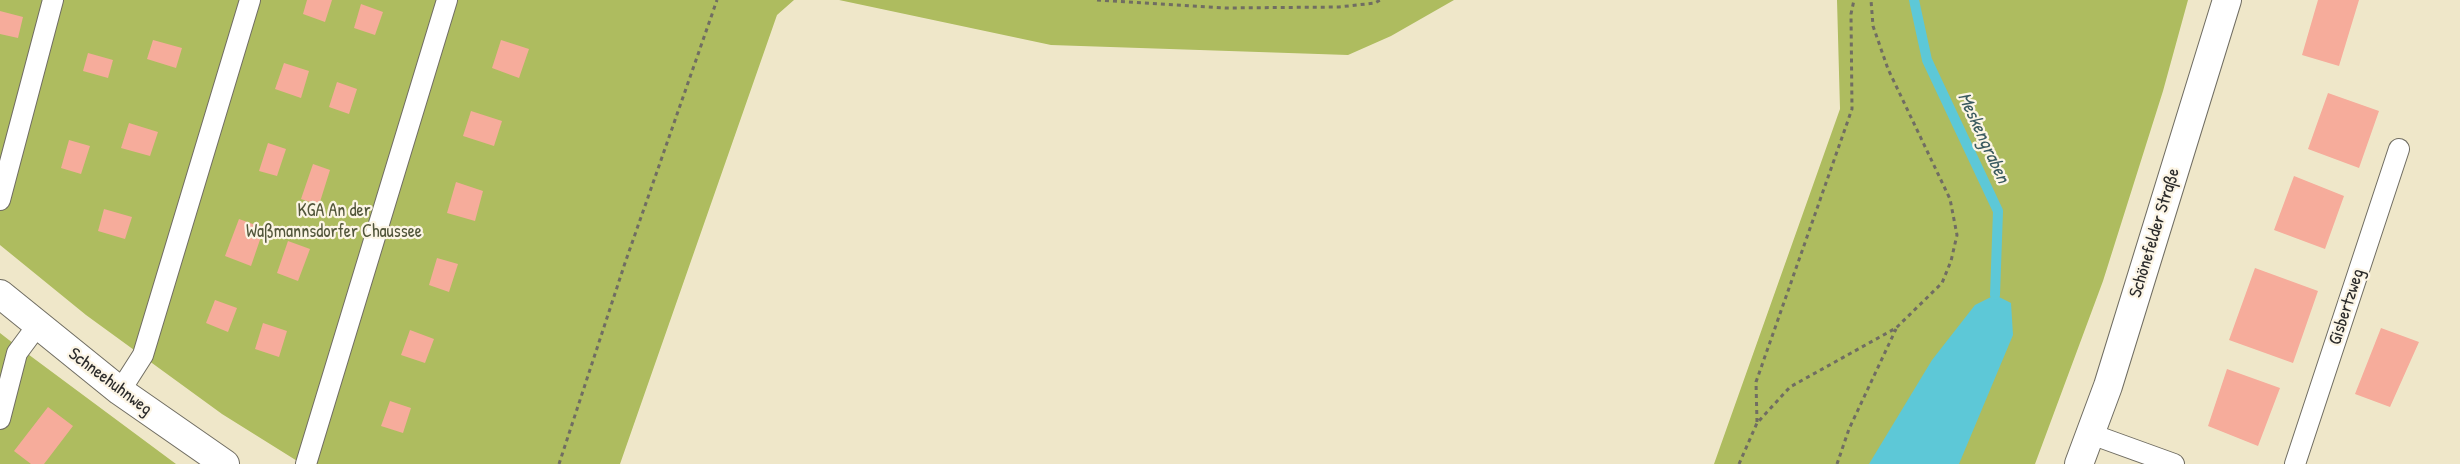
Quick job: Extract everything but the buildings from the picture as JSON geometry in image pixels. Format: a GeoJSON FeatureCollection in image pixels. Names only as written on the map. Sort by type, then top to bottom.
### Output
{"type":"FeatureCollection","features":[{"type":"Feature","properties":{"kind":"street","name":"Schönefelder Straße"},"geometry":{"type":"LineString","coordinates":[[2079,464],[2091,434],[2227,0]]}},
{"type":"Feature","properties":{"kind":"street","name":"Schneehuhnweg"},"geometry":{"type":"LineString","coordinates":[[0,294],[37,326],[120,391],[225,464]]}},
{"type":"Feature","properties":{"kind":"lane"},"geometry":{"type":"LineString","coordinates":[[0,200],[53,0]]}},
{"type":"Feature","properties":{"kind":"lane"},"geometry":{"type":"LineString","coordinates":[[120,391],[142,355],[250,0]]}},
{"type":"Feature","properties":{"kind":"lane"},"geometry":{"type":"LineString","coordinates":[[306,464],[447,0]]}},
{"type":"Feature","properties":{"kind":"lane","name":"Gisbertzweg"},"geometry":{"type":"LineString","coordinates":[[2295,464],[2399,149]]}},
{"type":"Feature","properties":{"kind":"lane"},"geometry":{"type":"LineString","coordinates":[[0,420],[17,353],[37,326]]}},
{"type":"Feature","properties":{"kind":"lane"},"geometry":{"type":"LineString","coordinates":[[2091,434],[2174,464]]}},
{"type":"Feature","properties":{"kind":"path"},"geometry":{"type":"LineString","coordinates":[[558,464],[625,263],[717,0]]}},
{"type":"Feature","properties":{"kind":"path"},"geometry":{"type":"LineString","coordinates":[[1098,0],[1254,8],[1339,8],[1375,3],[1380,0]]}},
{"type":"Feature","properties":{"kind":"path"},"geometry":{"type":"LineString","coordinates":[[1757,423],[1756,382],[1852,109],[1851,14],[1854,0]]}},
{"type":"Feature","properties":{"kind":"path"},"geometry":{"type":"LineString","coordinates":[[1739,464],[1757,423],[1790,387],[1896,328],[1942,283],[1951,261],[1957,235],[1950,199],[1888,68],[1873,26],[1870,0]]}},
{"type":"Feature","properties":{"kind":"path"},"geometry":{"type":"LineString","coordinates":[[1837,464],[1849,430],[1896,328]]}},
{"type":"Feature","properties":{"kind":"green space","name":"KGA An der Waßmannsdorfer Chaussee"},"geometry":{"type":"Polygon","coordinates":[[[0,0],[794,0],[777,15],[620,464],[302,464],[222,414],[86,315],[0,245],[0,0]]]}},
{"type":"Feature","properties":{"kind":"green space"},"geometry":{"type":"Polygon","coordinates":[[[839,0],[1454,0],[1391,36],[1348,55],[1051,45],[839,0]]]}},
{"type":"Feature","properties":{"kind":"green space"},"geometry":{"type":"Polygon","coordinates":[[[1837,0],[2188,0],[2163,91],[2103,281],[2035,464],[1714,464],[1840,109],[1837,0]]]}},
{"type":"Feature","properties":{"kind":"green space"},"geometry":{"type":"Polygon","coordinates":[[[0,333],[9,340],[176,464],[0,464],[0,333]]]}},
{"type":"Feature","properties":{"kind":"water"},"geometry":{"type":"Polygon","coordinates":[[[1995,295],[2011,303],[2013,335],[1959,464],[1869,464],[1932,360],[1975,305],[1995,295]]]}},
{"type":"Feature","properties":{"kind":"waterway","name":"Meskengraben"},"geometry":{"type":"LineString","coordinates":[[1914,0],[1927,60],[1998,211],[1995,295]]}}]}
